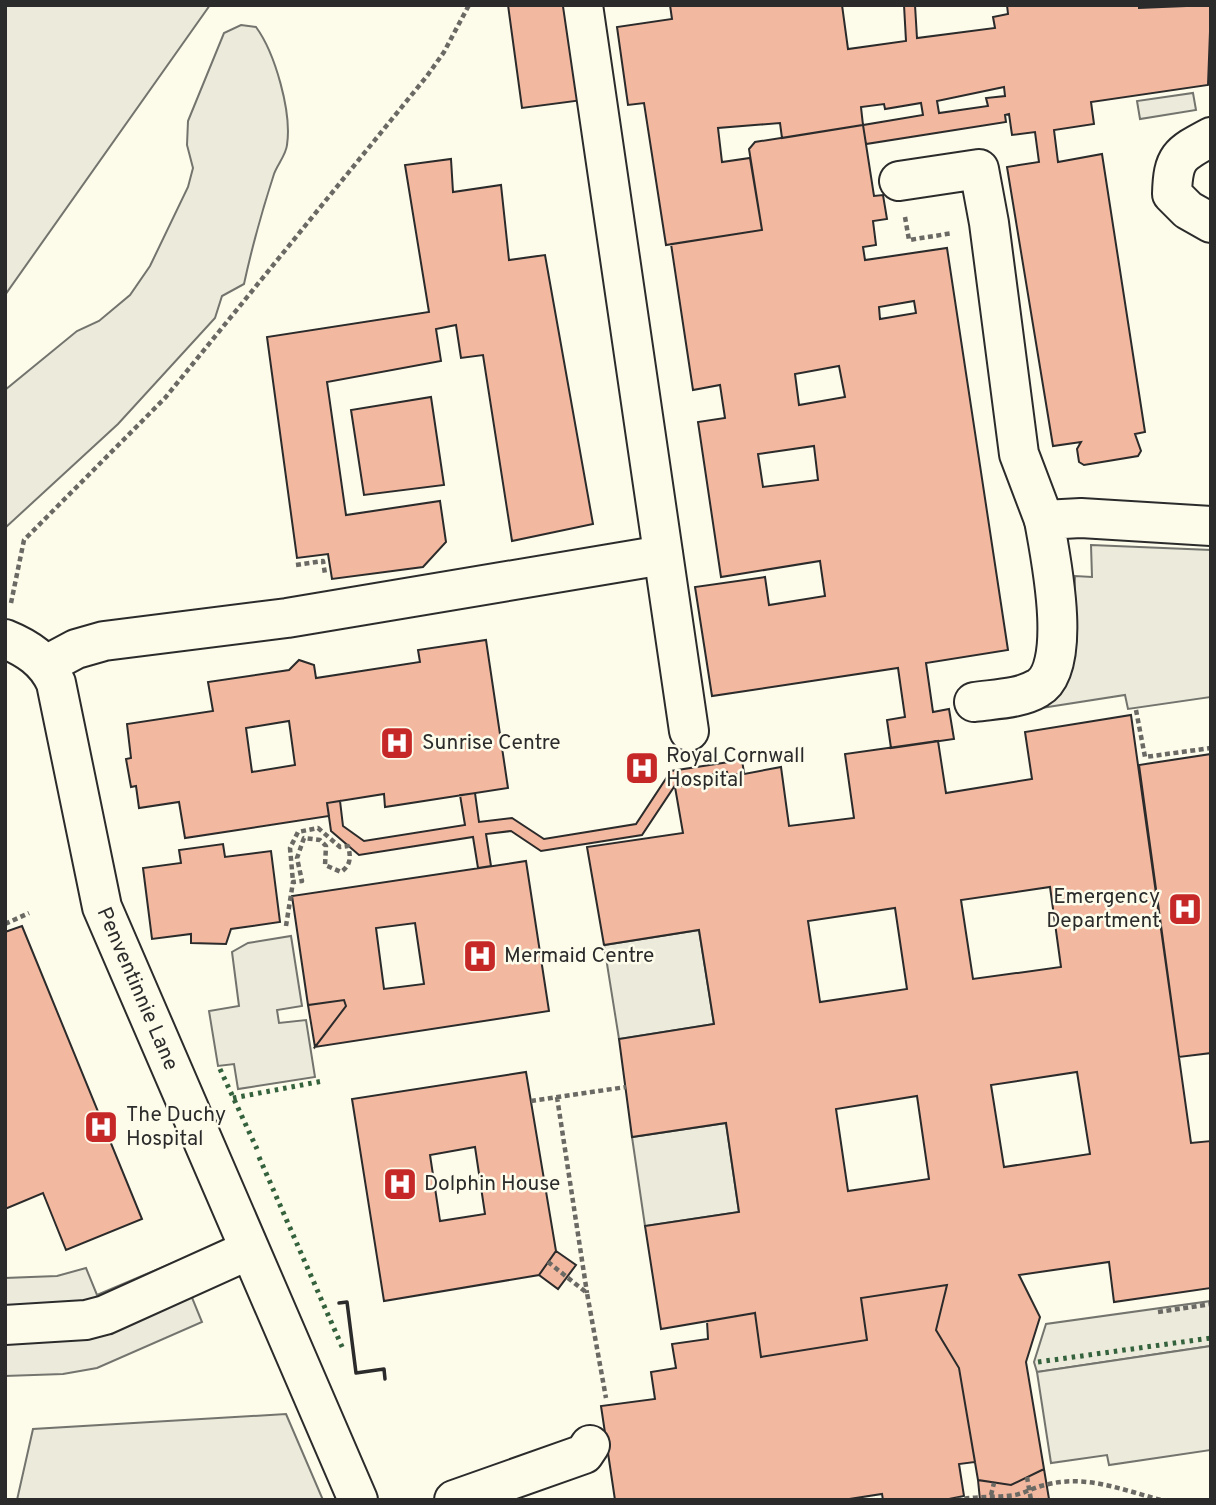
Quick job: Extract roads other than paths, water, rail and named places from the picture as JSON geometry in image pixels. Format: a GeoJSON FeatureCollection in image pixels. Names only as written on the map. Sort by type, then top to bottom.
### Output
{"type":"FeatureCollection","features":[{"type":"Feature","properties":{"kind":"street"},"geometry":{"type":"LineString","coordinates":[[583,5],[689,731]]}},
{"type":"Feature","properties":{"kind":"street"},"geometry":{"type":"LineString","coordinates":[[1211,137],[1185,150],[1173,166],[1172,194],[1188,210],[1211,223]]}},
{"type":"Feature","properties":{"kind":"street"},"geometry":{"type":"LineString","coordinates":[[899,181],[979,169],[989,223],[1019,454],[1044,520],[1056,615],[1057,647],[1050,676],[1041,687],[1027,693],[974,702]]}},
{"type":"Feature","properties":{"kind":"street"},"geometry":{"type":"LineString","coordinates":[[1044,520],[1081,518],[1211,526]]}},
{"type":"Feature","properties":{"kind":"street"},"geometry":{"type":"LineString","coordinates":[[7,625],[23,646],[46,665],[76,649],[104,641],[287,618],[663,555]]}},
{"type":"Feature","properties":{"kind":"street","name":"Penventinnie Lane"},"geometry":{"type":"LineString","coordinates":[[46,665],[60,698],[102,907],[358,1500]]}},
{"type":"Feature","properties":{"kind":"street"},"geometry":{"type":"LineString","coordinates":[[5,1325],[86,1320],[105,1315],[249,1250]]}},
{"type":"Feature","properties":{"kind":"street"},"geometry":{"type":"LineString","coordinates":[[454,1500],[584,1454],[590,1444]]}},
{"type":"Feature","properties":{"kind":"place","name":"Sunrise Centre"},"geometry":{"type":"Point","coordinates":[397,743]}},
{"type":"Feature","properties":{"kind":"place","name":"Royal Cornwall Hospital"},"geometry":{"type":"Point","coordinates":[642,768]}},
{"type":"Feature","properties":{"kind":"place","name":"Emergency Department"},"geometry":{"type":"Point","coordinates":[1185,909]}},
{"type":"Feature","properties":{"kind":"place","name":"Mermaid Centre"},"geometry":{"type":"Point","coordinates":[480,956]}},
{"type":"Feature","properties":{"kind":"place","name":"The Duchy Hospital"},"geometry":{"type":"Point","coordinates":[101,1127]}},
{"type":"Feature","properties":{"kind":"place","name":"Dolphin House"},"geometry":{"type":"Point","coordinates":[400,1184]}}]}
